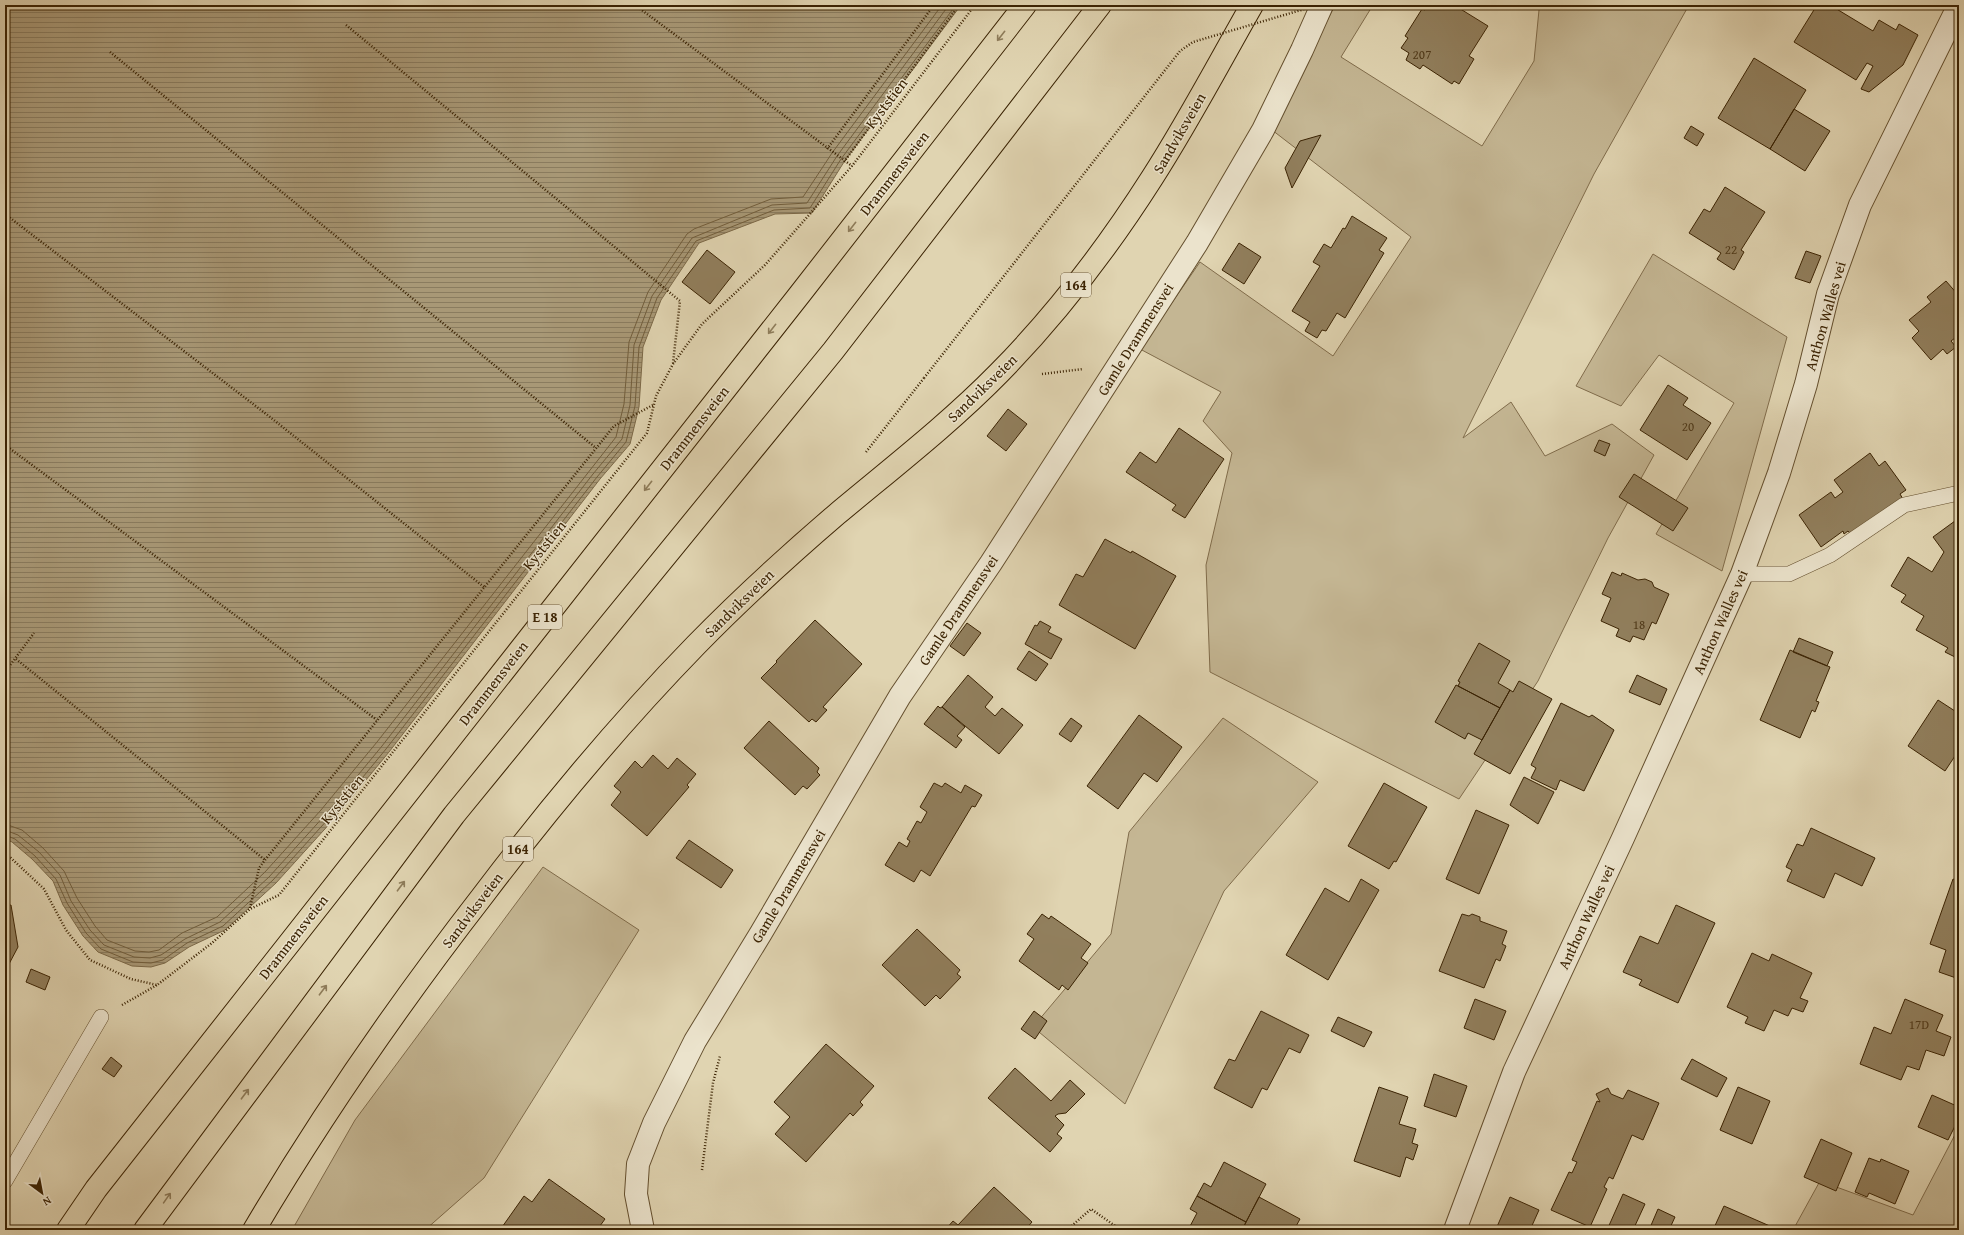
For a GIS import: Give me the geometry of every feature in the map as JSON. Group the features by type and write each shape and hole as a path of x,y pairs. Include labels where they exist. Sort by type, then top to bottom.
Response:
{"main road":[{"name":"Drammensveien","path":"68,1230 101,1183 800,294 1025,5"},
{"path":"145,1230 454,815 833,351 1100,5"},
{"name":"Sandviksveien","path":"254,1230 392,1016 530,834 620,727 694,646 762,579 960,411 1003,369 1063,301 1120,226 1153,178 1252,5"}],"street":[{"name":"Gamle Drammensvei","path":"643,1230 636,1194 638,1164 654,1123 695,1041 761,933 900,696 991,563 1197,243 1263,130 1322,5"},
{"name":"Anthon Walles vei","path":"1455,1230 1514,1072 1623,838 1742,574 1780,473 1806,384 1828,294 1860,205 1959,5"}],"lane":[{"path":"1742,574 1789,574 1830,555 1904,505 1959,493"},
{"path":"5,1181 101,1017"}],"path":[{"path":"636,5 827,149 852,166"},
{"path":"927,5 931,8"},
{"path":"827,149 934,5"},
{"path":"844,162 959,5"},
{"name":"Kyststien","path":"672,364 702,324 765,265 852,166 975,5"},
{"path":"924,378 1180,52 1193,42 1318,5"},
{"path":"250,909 259,868 377,720 614,426 654,404 656,396 672,364 680,301 346,26"},
{"path":"110,52 596,448"},
{"path":"5,214 270,417 484,587"},
{"name":"Kyststien","path":"101,1017 157,985 212,942 250,909 279,895 647,433 654,404"},
{"path":"5,446 377,720"},
{"path":"5,672 34,633"},
{"path":"16,659 265,860"},
{"path":"5,855 11,858 44,890 66,930 90,960 131,979 157,985"},
{"path":"702,1170 713,1083 721,1053"},
{"path":"1067,1230 1091,1209 1121,1230"}],"shaded area":[{"path":"1335,5 1373,5 1341,57 1482,146 1534,61 1539,10 1534,5 1689,5 1594,174 1463,438 1511,402 1545,456 1612,424 1654,455 1608,538 1538,681 1459,799 1210,672 1206,565 1232,453 1203,421 1221,392 1140,349 1200,262 1333,356 1411,237 1272,130"},
{"path":"1653,254 1787,337 1722,571 1656,534 1734,403 1659,355 1621,406 1576,386"},
{"path":"1223,718 1318,782 1224,891 1125,1104 1033,1027 1111,934 1129,832"},
{"path":"543,867 639,930 484,1178 425,1230 292,1230 355,1120"},
{"path":"1959,1127 1959,1230 1793,1230 1820,1181 1913,1215"}],"water":[{"path":"5,5 961,5 844,162 812,213 775,214 699,243 661,300 643,347 639,407 630,444 600,479 389,752 333,820 276,883 225,930 189,947 165,963 151,967 132,966 98,952 83,936 63,905 53,881 32,859 12,842 5,839"}],"building":[{"path":"1428,5 1454,5 1488,26 1469,56 1474,59 1459,84 1454,81 1452,84 1423,65 1420,69 1406,60 1409,53 1401,48 1408,38 1405,36 1422,9 1425,10"},
{"path":"1817,5 1830,5 1873,31 1879,20 1896,30 1899,24 1918,35 1903,65 1869,92 1861,89 1873,66 1867,63 1856,80 1794,42"},
{"path":"1754,58 1806,90 1770,149 1718,118"},
{"path":"1794,109 1830,131 1805,171 1770,149"},
{"path":"1691,126 1704,134 1697,146 1684,138"},
{"path":"1321,135 1292,188 1285,168 1300,141"},
{"path":"1725,187 1765,212 1741,250 1744,252 1734,270 1717,259 1721,253 1689,233 1704,209 1710,212"},
{"path":"1352,216 1387,238 1379,250 1384,253 1345,318 1337,313 1326,331 1322,330 1317,338 1305,331 1310,322 1292,311 1320,266 1313,262 1324,244 1331,248 1343,228 1345,229"},
{"path":"1239,243 1261,257 1244,284 1222,270"},
{"path":"707,250 735,272 710,304 682,282"},
{"path":"1806,251 1821,256 1810,283 1795,278"},
{"path":"1946,281 1959,296 1959,335 1951,341 1956,347 1947,354 1943,349 1931,360 1912,338 1919,331 1909,320 1931,302 1927,297"},
{"path":"1668,385 1688,398 1683,405 1711,423 1687,460 1640,430"},
{"path":"1008,409 1027,424 1006,451 987,436"},
{"path":"1179,428 1224,459 1185,518 1172,510 1176,505 1126,472 1140,452 1156,463"},
{"path":"1599,440 1610,444 1605,456 1594,451"},
{"path":"1870,453 1879,466 1885,461 1906,490 1900,494 1903,499 1852,536 1848,531 1844,534 1843,531 1821,547 1799,515 1831,492 1835,498 1843,492 1834,480"},
{"path":"1634,474 1688,508 1673,531 1619,497"},
{"path":"1959,518 1959,655 1957,654 1955,657 1945,652 1948,648 1916,630 1924,616 1901,602 1906,595 1891,586 1908,557 1932,572 1944,552 1933,537"},
{"path":"1105,539 1131,553 1132,551 1176,576 1135,649 1059,605 1076,574 1083,577"},
{"path":"1612,572 1621,576 1622,573 1638,580 1645,579 1652,582 1654,587 1669,594 1656,624 1652,622 1644,640 1633,636 1630,642 1616,636 1619,629 1601,621 1611,598 1602,594"},
{"path":"815,620 862,664 823,707 827,710 816,722 812,719 809,722 761,678"},
{"path":"1040,621 1051,627 1048,632 1062,639 1051,659 1025,644 1035,625 1037,626"},
{"path":"967,623 981,633 964,656 950,646"},
{"path":"1799,638 1833,652 1827,666 1793,652"},
{"path":"1479,643 1510,661 1498,683 1510,690 1500,708 1458,686 1460,682 1458,681"},
{"path":"1790,650 1830,667 1816,701 1819,702 1815,712 1812,710 1800,738 1760,720"},
{"path":"1029,651 1048,664 1036,681 1017,669"},
{"path":"968,675 993,697 985,707 995,716 1002,708 1023,725 999,754 942,707"},
{"path":"1637,675 1667,689 1660,705 1629,692"},
{"path":"1519,681 1552,699 1510,774 1474,754 1510,690 1513,692"},
{"path":"1456,685 1500,708 1482,740 1468,733 1465,739 1435,722"},
{"path":"1938,700 1958,713 1959,711 1959,754 1957,753 1945,771 1908,746"},
{"path":"1561,703 1589,717 1592,715 1614,730 1584,791 1560,780 1556,790 1531,778 1536,768 1531,765"},
{"path":"938,706 940,708 942,707 965,727 957,736 962,740 956,748 924,724"},
{"path":"1139,715 1182,747 1157,782 1144,773 1118,809 1087,786"},
{"path":"1071,718 1082,726 1071,742 1059,734"},
{"path":"769,721 819,768 817,772 820,775 807,789 803,786 795,795 744,748"},
{"path":"653,755 668,769 677,758 696,774 687,785 689,787 647,836 611,805 621,792 614,786 635,761 642,768"},
{"path":"1524,777 1554,792 1538,824 1510,805"},
{"path":"934,783 942,787 945,783 961,793 965,785 982,795 975,807 972,806 930,876 921,870 914,882 885,865 899,842 907,847 910,841 907,839 917,821 921,823 927,812 920,807"},
{"path":"1384,783 1427,807 1396,862 1394,861 1389,869 1348,846"},
{"path":"1476,810 1509,825 1479,894 1446,879"},
{"path":"1811,828 1875,858 1862,886 1835,873 1824,898 1787,881 1792,870 1786,867 1797,844 1803,846"},
{"path":"689,840 733,870 721,888 676,858"},
{"path":"1361,879 1379,890 1328,980 1286,955 1325,888 1349,902"},
{"path":"1953,879 1959,881 1959,979 1939,972 1946,950 1930,944"},
{"path":"11,905 18,947 9,964 5,962 5,906"},
{"path":"1676,905 1715,923 1678,1003 1639,985 1642,980 1623,972 1640,936 1658,944"},
{"path":"1042,914 1049,919 1051,916 1091,944 1081,958 1088,963 1068,990 1062,985 1059,990 1019,961 1034,939 1027,934"},
{"path":"1462,914 1469,916 1472,914 1480,917 1480,921 1507,931 1502,944 1506,946 1500,961 1496,959 1484,988 1439,971"},
{"path":"917,929 960,970 957,974 961,977 940,999 936,995 925,1006 882,965"},
{"path":"1752,953 1769,961 1772,954 1812,973 1800,998 1808,1001 1803,1012 1792,1008 1788,1016 1774,1010 1764,1031 1745,1023 1748,1017 1727,1007"},
{"path":"31,969 50,977 45,990 26,982"},
{"path":"1475,999 1506,1011 1494,1040 1464,1028"},
{"path":"1905,999 1943,1015 1936,1031 1951,1037 1944,1056 1926,1050 1919,1070 1907,1066 1901,1080 1860,1064 1874,1027 1891,1034"},
{"path":"1034,1011 1047,1021 1035,1039 1021,1029"},
{"path":"1261,1011 1309,1035 1300,1053 1289,1048 1267,1090 1262,1088 1252,1108 1214,1088 1229,1059 1235,1061"},
{"path":"1338,1017 1372,1032 1364,1047 1331,1031"},
{"path":"826,1044 874,1086 860,1102 863,1105 853,1116 850,1113 806,1162 775,1134 790,1117 774,1102"},
{"path":"111,1057 122,1066 114,1077 102,1069"},
{"path":"1692,1059 1727,1078 1717,1097 1681,1079"},
{"path":"1015,1068 1051,1101 1070,1080 1085,1094 1066,1113 1055,1116 1064,1125 1057,1134 1062,1138 1050,1152 988,1098"},
{"path":"1434,1074 1467,1086 1456,1117 1424,1106"},
{"path":"1379,1087 1408,1097 1399,1124 1416,1129 1412,1143 1418,1145 1413,1160 1406,1157 1400,1177 1354,1161"},
{"path":"1738,1087 1770,1101 1752,1144 1720,1130"},
{"path":"1608,1088 1611,1094 1623,1099 1628,1090 1659,1103 1643,1140 1632,1135 1613,1179 1609,1177 1604,1187 1607,1189 1590,1227 1551,1210 1569,1172 1572,1173 1577,1162 1572,1160 1597,1101 1600,1102 1596,1094"},
{"path":"1932,1095 1959,1107 1959,1118 1948,1140 1918,1127"},
{"path":"1821,1139 1852,1153 1836,1191 1804,1177"},
{"path":"1869,1158 1880,1162 1881,1159 1909,1171 1895,1204 1869,1193 1867,1197 1855,1192"},
{"path":"1224,1162 1266,1184 1246,1222 1197,1196 1204,1183 1211,1187"},
{"path":"549,1179 605,1219 597,1230 500,1230 524,1196 532,1202"},
{"path":"994,1187 1032,1222 1025,1230 945,1230 953,1221 958,1225"},
{"path":"1623,1194 1645,1204 1633,1230 1607,1230"},
{"path":"1197,1196 1246,1222 1242,1230 1188,1230 1197,1213 1190,1209"},
{"path":"1259,1197 1300,1219 1294,1230 1242,1230"},
{"path":"1510,1197 1539,1210 1530,1230 1496,1229"},
{"path":"1724,1206 1779,1230 1713,1230"},
{"path":"1658,1209 1675,1217 1669,1230 1649,1230"}]}
